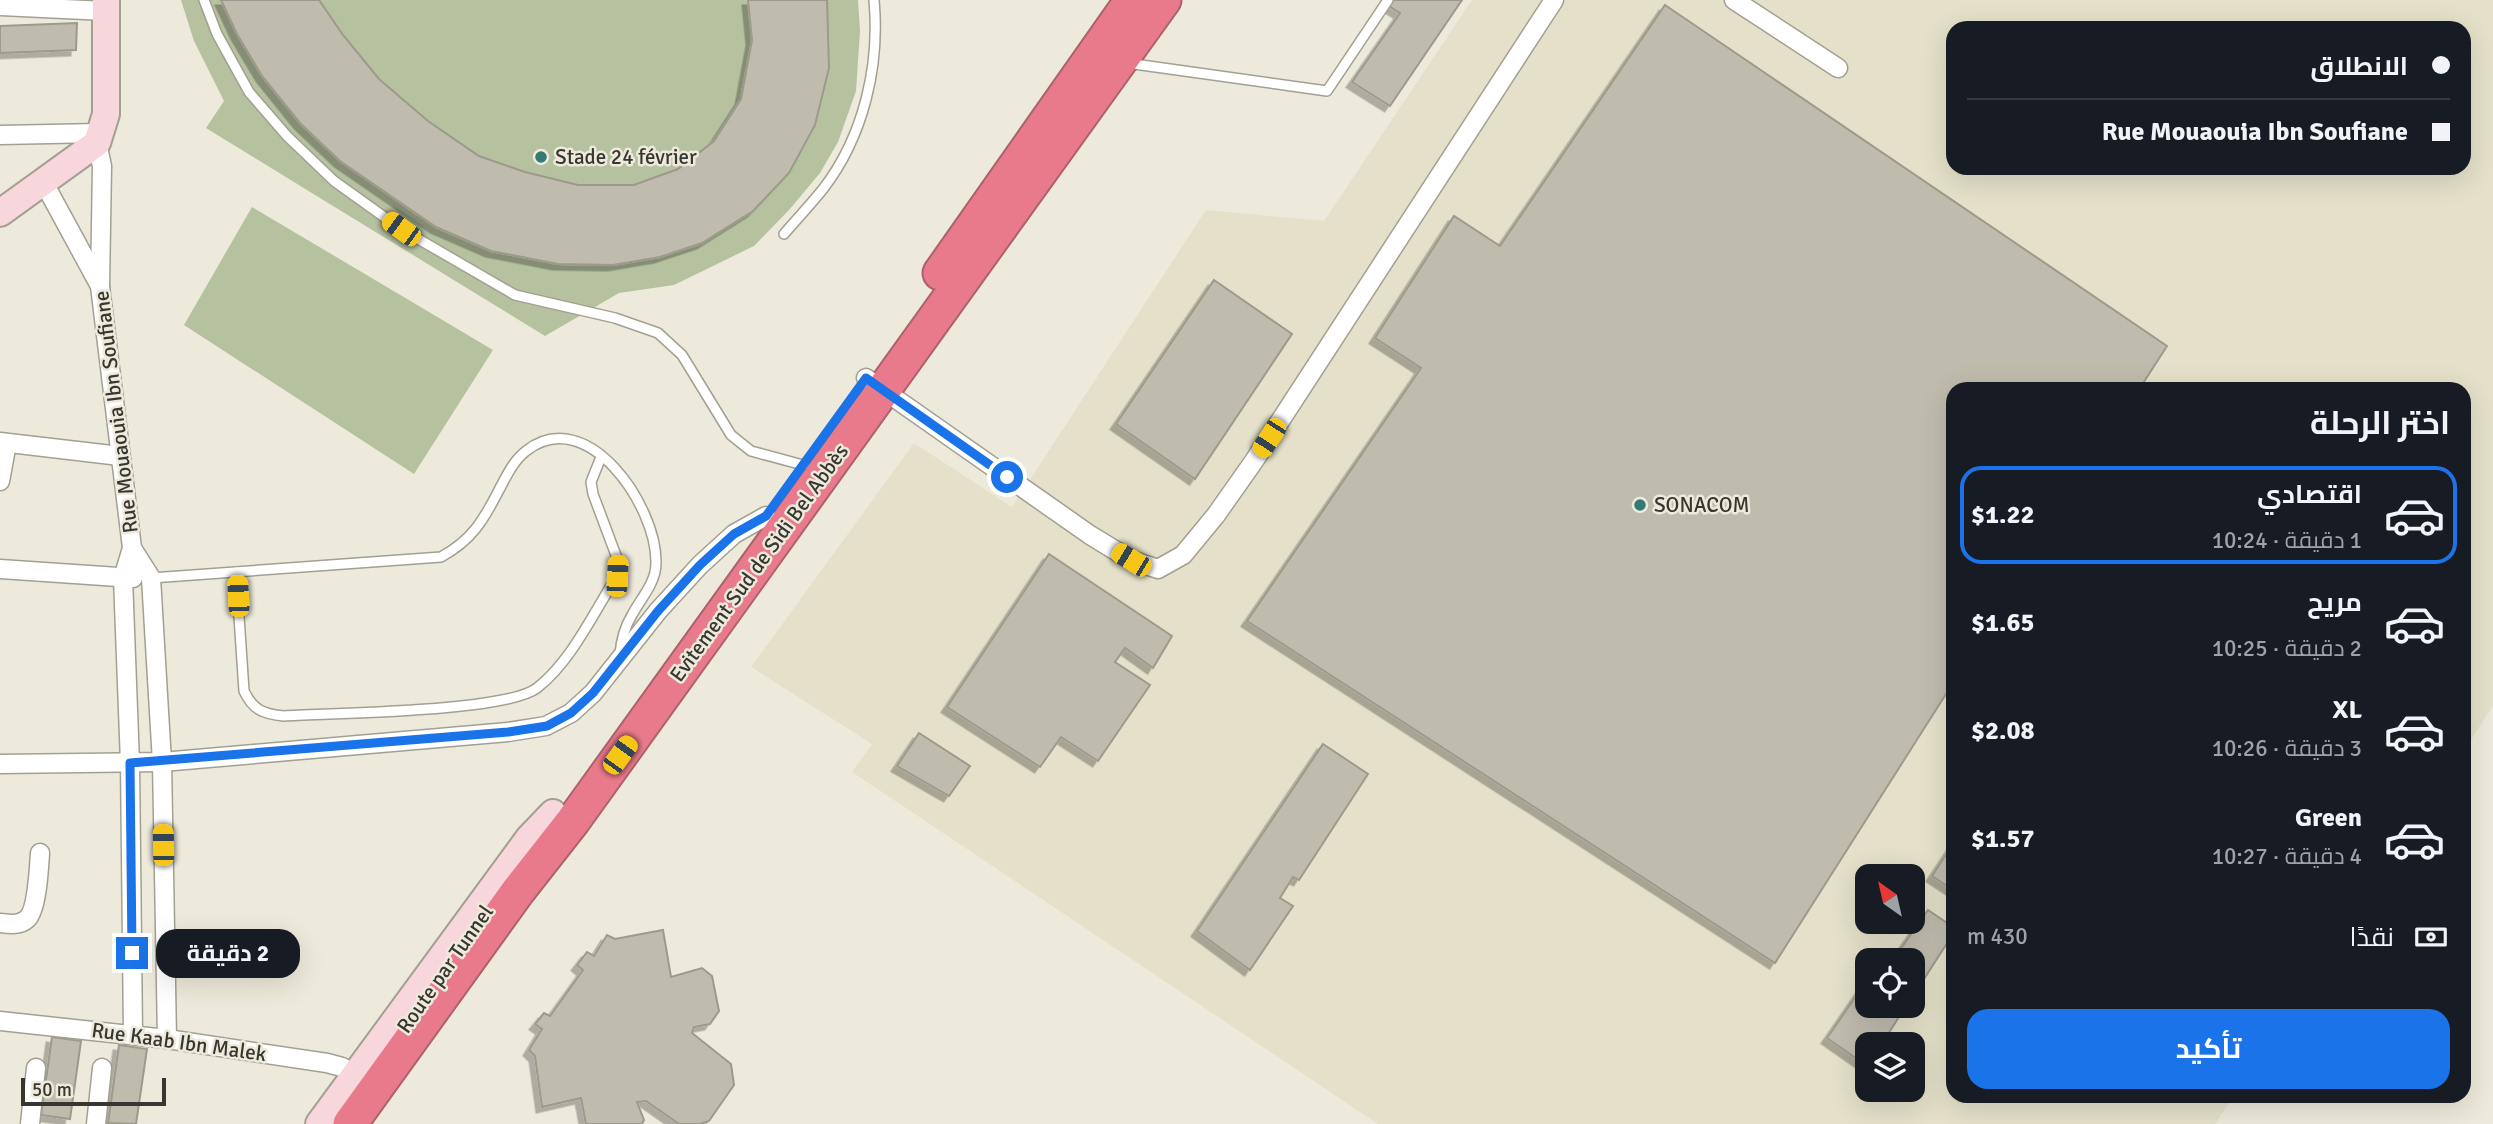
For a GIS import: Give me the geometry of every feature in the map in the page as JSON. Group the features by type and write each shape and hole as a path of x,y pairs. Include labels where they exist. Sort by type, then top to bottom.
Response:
{"highway":[{"name":"Evitement Sud de Sidi Bel Abbès","path":"1105,60 1132,0"},
{"name":"Evitement Sud de Sidi Bel Abbès","path":"350,1124 518,891 563,817 790,495 874,384 1105,60 1164,0"},
{"name":"Route par Tunnel","path":"337,1124 563,817"}],"main road":[{"name":"Rue Mouaouia Ibn Soufiane","path":"99,138 106,114 106,5"},
{"path":"0,213 44,183 99,138"},
{"path":"319,1124 528,838 563,817"},
{"path":"365,1124 551,863 563,817"}],"street":[{"path":"874,384 1090,535 1131,560 1158,569 1183,555 1216,515 1254,461 1554,0"},
{"path":"1734,0 1838,68"},
{"path":"0,6 106,5"},
{"path":"0,135 99,138"},
{"name":"Rue Mouaouia Ibn Soufiane","path":"99,138 102,166 100,286 132,548 123,578 130,763 133,1034"},
{"path":"44,183 100,286"},
{"path":"0,481 4,443 120,457"},
{"path":"0,764 162,762 508,732 547,726 571,713 593,693 658,611 700,565 734,534 790,495"},
{"path":"132,548 151,578 162,762 167,1039"},
{"path":"0,569 151,578"},
{"path":"0,923 16,925 28,919 33,907 40,853"},
{"name":"Rue Kaab Ibn Malek","path":"0,1021 167,1039 327,1063 355,1074"},
{"path":"30,1124 36,1068"},
{"path":"96,1124 102,1068"}],"lane":[{"path":"204,0 217,34 249,92 287,136 334,181 401,229 515,295 615,318 658,333 682,355 731,435 751,451 790,495"},
{"path":"784,234 825,187 852,140 873,75 877,27 874,0"},
{"path":"1105,60 1327,91 1388,0"},
{"path":"151,578 441,557 470,538 508,473 523,453 541,440 553,437 584,446 615,466 637,497 649,523 656,549 657,566 650,586 621,638 619,660"},
{"path":"236,572 244,691 250,705 265,714 284,716 457,706 507,700 534,691 558,668 617,576 617,558 591,482 601,457"}],"shaded area":[{"path":"1472,0 2493,0 2493,706 2471,739 2471,382 1946,382 1946,1103 2229,1103 2215,1124 1378,1124 852,772 872,744 751,667 914,443 1012,507 1206,210 1324,221"}],"green space":[{"name":"Stade 24 février","path":"181,0 858,0 860,31 856,91 838,142 820,173 754,246 674,285 619,293 545,336 206,128 224,101 194,41"},
{"path":"252,207 493,350 414,474 184,325"}],"building":[{"path":"221,0 319,0 379,79 428,121 479,156 525,172 578,185 634,185 678,169 714,141 741,99 752,40 748,0 827,0 829,68 815,125 789,173 753,211 702,243 660,257 613,265 558,264 491,251 436,227 340,161 300,123 262,76"},
{"path":"1390,0 1462,0 1390,106 1352,82 1400,13 1387,5"},
{"name":"SONACOM","path":"1665,5 2167,346 2144,382 1946,382 1946,694 1775,963 1247,621 1421,368 1375,338 1454,216 1500,246"},
{"path":"77,23 76,50 0,53 0,26"},
{"path":"1214,280 1292,334 1195,479 1116,424"},
{"path":"1049,554 1172,636 1153,668 1125,648 1115,662 1150,685 1098,761 1061,737 1040,767 947,707"},
{"path":"919,733 970,766 949,796 897,766"},
{"path":"1323,744 1368,774 1299,880 1293,877 1280,898 1293,906 1250,970 1197,931"},
{"path":"1946,855 1946,885 1932,876"},
{"path":"1928,910 1946,922 1946,945 1925,977 1925,948 1901,948 1911,934 1925,934 1925,914"},
{"path":"663,930 671,977 702,968 712,976 719,1011 710,1024 694,1027 692,1033 731,1064 734,1085 709,1121 700,1124 679,1124 646,1101 637,1102 644,1120 642,1124 586,1124 581,1098 542,1107 535,1056 529,1050 542,1029 535,1024 544,1013 550,1016 583,970 577,965 587,952 594,956 607,935 615,939"},
{"path":"1855,997 1855,1018 1898,1018 1889,1032 1855,1032 1855,1058 1827,1038"},
{"path":"52,1037 81,1041 70,1119 41,1115"},
{"path":"119,1045 147,1049 136,1124 108,1123"}],"place":[{"name":"Stade 24 février","path":"541,157"},
{"name":"SONACOM","path":"1640,505"}],"route":[{"path":"132,953 130,763 508,732 547,726 571,713 593,693 658,611 700,565 734,534 766,516 866,378 1007,477"}]}
